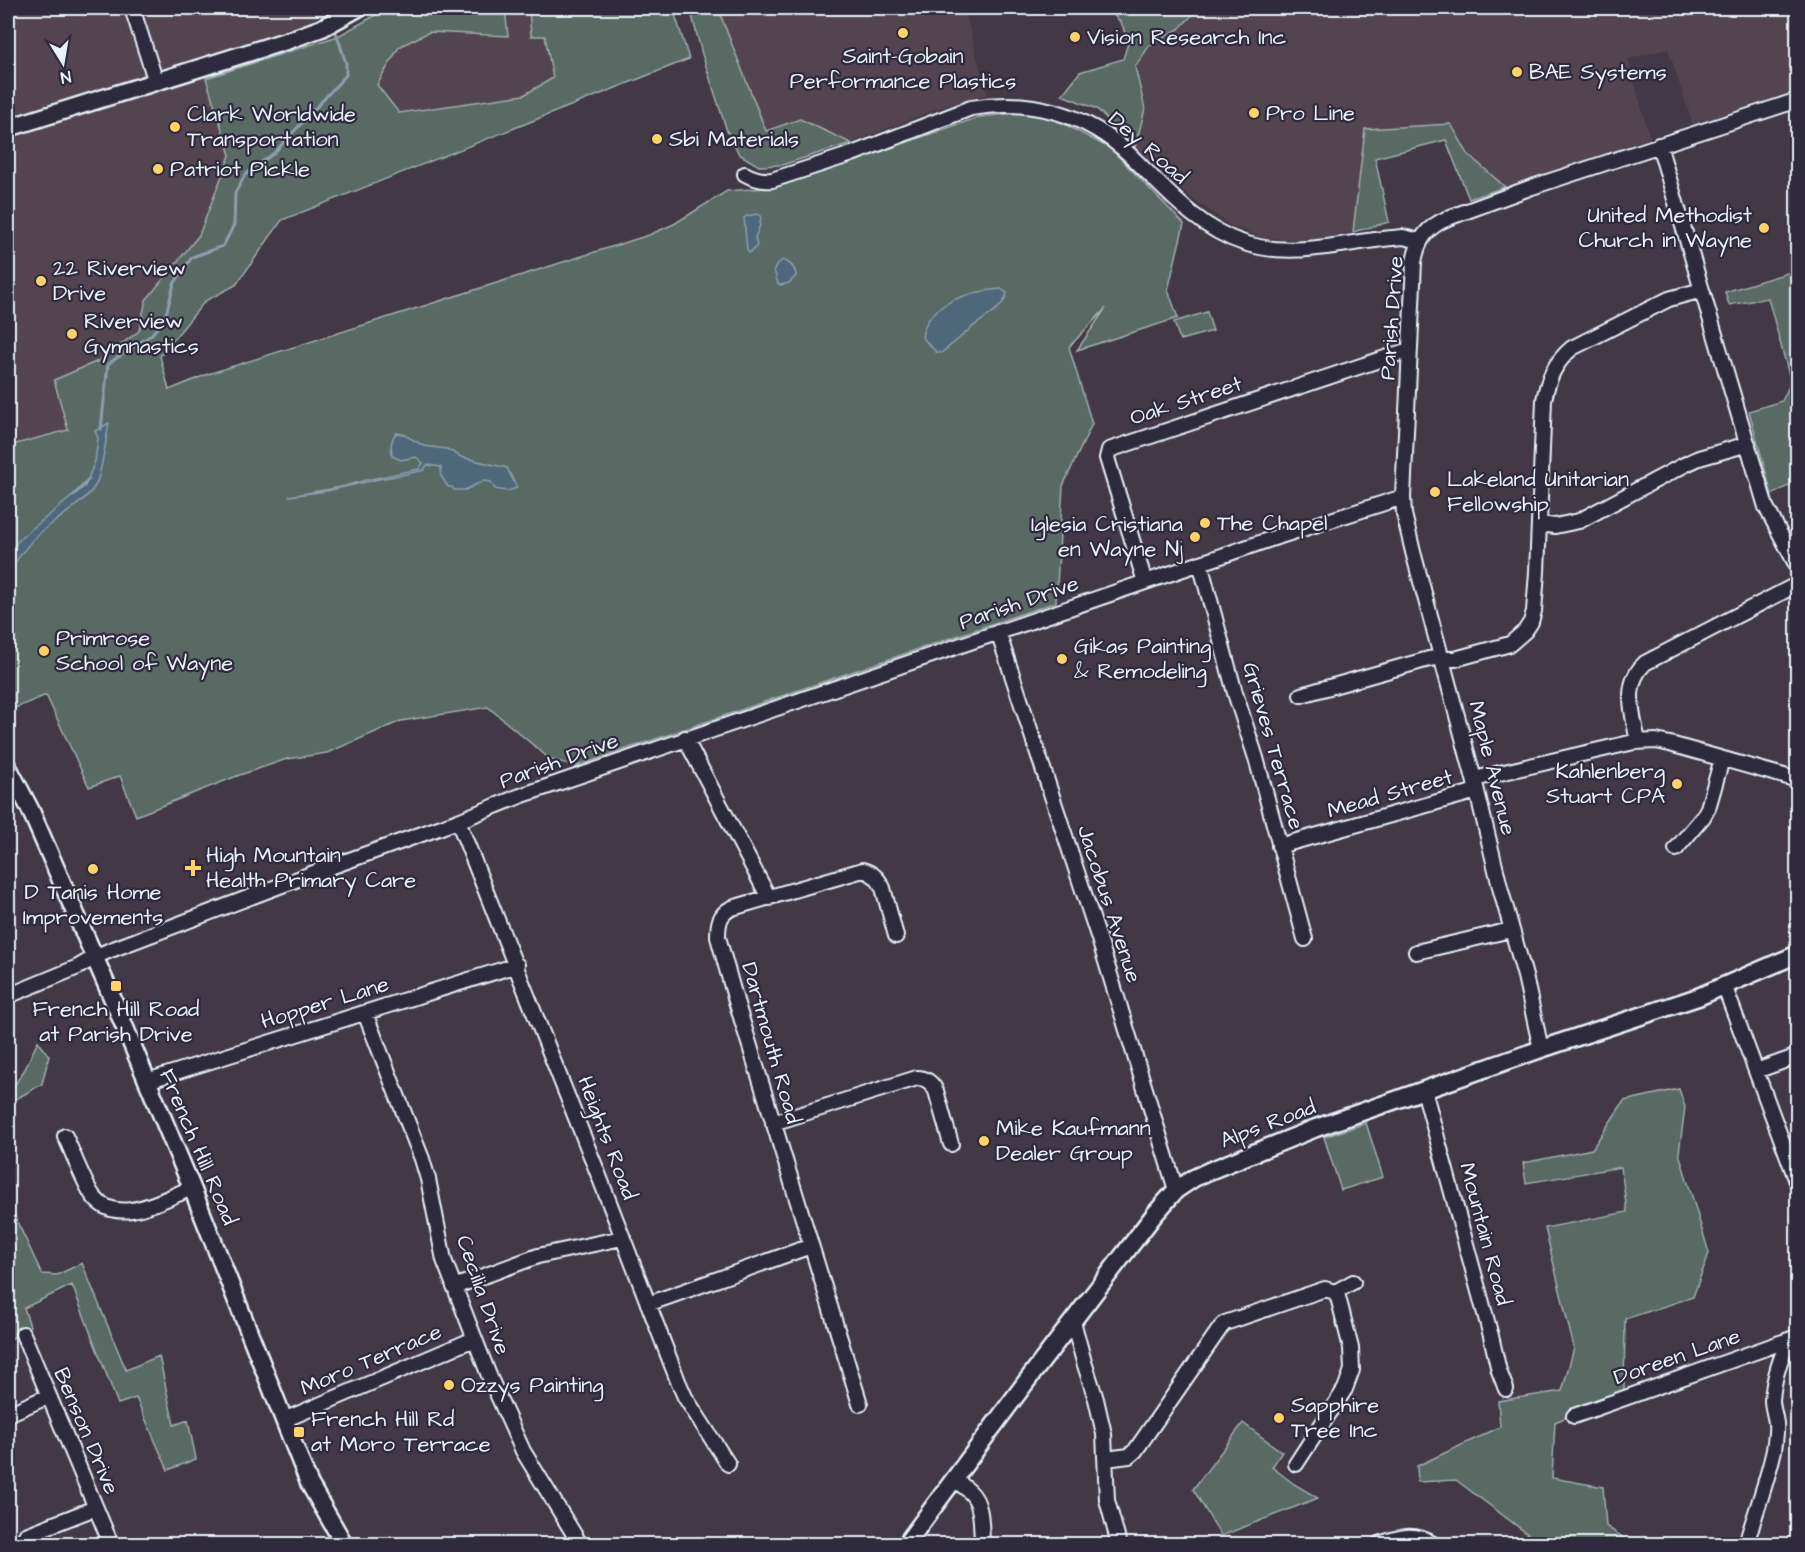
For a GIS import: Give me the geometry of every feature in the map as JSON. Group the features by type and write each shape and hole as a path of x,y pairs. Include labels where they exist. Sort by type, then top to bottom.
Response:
{"main road":[{"path":"8,128 289,40 322,28 358,8"},
{"name":"French Hill Road","path":"8,767 30,809 95,957 192,1188 309,1483 344,1545"},
{"name":"Alps Road","path":"906,1545 1154,1215 1176,1190 1194,1178 1316,1128 1698,997 1797,954"}],"street":[{"path":"132,8 156,82"},
{"name":"Parish Drive","path":"8,996 78,967 95,957 520,796 1200,563 1403,497 1414,262 1420,241 1431,227 1448,218 1532,187 1797,100"},
{"name":"Dey Road","path":"745,174 763,181 772,180 852,154 971,108 997,104 1023,105 1056,111 1095,128 1113,140 1190,213 1206,225 1242,242 1269,249 1297,250 1402,237 1420,241"},
{"path":"1659,145 1766,507 1797,568"},
{"path":"1301,695 1429,659 1455,659 1504,646 1518,639 1525,631 1534,611 1544,400 1546,387 1556,364 1572,348 1669,299 1702,290"},
{"name":"Oak Street","path":"1145,582 1107,458 1109,450 1409,350"},
{"path":"1539,524 1555,526 1579,521 1684,465 1748,444"},
{"name":"Maple Avenue","path":"1403,497 1404,514 1413,552 1525,976 1541,1049"},
{"name":"Grieves Terrace","path":"1200,563 1305,939"},
{"path":"1638,741 1630,696 1634,677 1645,663 1797,584"},
{"name":"Jacobus Avenue","path":"998,632 1099,939 1176,1190"},
{"path":"685,738 769,898 859,870 869,871 883,888 896,936"},
{"name":"Mead Street","path":"1279,846 1475,785 1638,741 1656,741 1797,780"},
{"path":"1676,849 1708,808 1722,759"},
{"name":"Heights Road","path":"458,821 517,965 685,1397 728,1464"},
{"name":"Dartmouth Road","path":"769,898 727,910 720,919 718,937 860,1404"},
{"path":"1416,952 1511,930"},
{"name":"Hopper Lane","path":"147,1081 517,965"},
{"path":"1724,985 1797,1184"},
{"name":"Cecilia Drive","path":"365,1013 428,1179 444,1260 474,1339 523,1451 580,1545"},
{"path":"1756,1071 1797,1056"},
{"path":"773,1123 923,1078 933,1085 936,1091 951,1144"},
{"name":"Mountain Road","path":"1425,1090 1499,1371 1506,1389"},
{"path":"65,1136 93,1195 101,1204 114,1211 127,1212 192,1188"},
{"path":"454,1287 538,1256 622,1238"},
{"path":"648,1304 811,1246"},
{"path":"1335,1292 1353,1282"},
{"path":"1106,1459 1129,1456 1136,1451 1225,1323 1326,1289 1335,1292 1338,1297 1351,1348 1352,1370 1344,1389 1296,1464"},
{"path":"1073,1321 1104,1434 1107,1500 1119,1545"},
{"name":"Benson Drive","path":"23,1334 111,1545"},
{"path":"1746,1545 1773,1454 1776,1437 1772,1401 1775,1384 1784,1349 1796,1337"},
{"name":"Doreen Lane","path":"1574,1416 1796,1337"},
{"name":"Moro Terrace","path":"284,1420 474,1339"},
{"path":"8,1414 49,1396"},
{"path":"954,1479 975,1498 980,1514 982,1545"},
{"path":"26,1535 95,1508"},
{"path":"1379,1545 1409,1536 1418,1537 1433,1545"}],"shaded area":[{"path":"8,8 336,8 308,22 199,58 230,155 199,235 146,300 140,331 98,361 54,380 68,430 8,446"},
{"path":"497,8 529,8 531,35 545,35 553,78 524,95 399,113 377,85 399,47 429,32 507,36 505,9"},
{"path":"720,8 964,8 987,94 936,109 851,143 800,120 766,131 722,19"},
{"path":"1199,8 1797,8 1797,90 1693,125 1668,49 1628,59 1650,138 1505,187 1468,154 1451,124 1365,129 1353,232 1312,240 1264,238 1232,226 1194,200 1135,147 1145,108 1135,67 1149,46 1179,29"}],"green space":[{"path":"386,8 505,9 508,36 429,32 399,47 377,85 399,113 524,95 553,78 545,36 531,36 529,8 673,8 689,59 282,220 236,285 205,301 160,356 169,390 208,374 649,235 674,224 727,191 765,188 825,171 979,117 1016,113 1055,119 1111,149 1184,224 1168,290 1178,318 1077,350 1106,308 1069,347 1092,424 1063,486 1056,602 577,766 551,760 488,707 401,721 327,753 287,759 136,816 120,776 89,787 46,695 8,711 8,446 68,430 54,380 98,361 139,331 146,300 199,235 230,155 206,78 338,36"},
{"path":"690,8 720,8 722,19 766,131 800,119 851,143 782,165 759,166 739,154 727,131"},
{"path":"1107,8 1199,8 1179,29 1149,46 1135,67 1145,109 1135,147 1097,109 1062,95 1080,72 1123,59 1128,43 1122,24"},
{"path":"1451,124 1468,154 1505,187 1469,199 1446,140 1375,158 1389,222 1353,232 1365,129"},
{"path":"1797,270 1797,481 1772,495 1749,411 1782,401 1791,382 1768,298 1729,305 1725,292"},
{"path":"1207,312 1213,331 1180,340 1174,322"},
{"path":"38,1041 49,1056 42,1084 16,1099 8,1110 8,1095 25,1069"},
{"path":"1679,1089 1685,1107 1679,1153 1709,1253 1693,1297 1625,1319 1624,1393 1555,1422 1552,1478 1603,1487 1606,1526 1633,1544 1541,1544 1456,1480 1418,1482 1417,1466 1500,1427 1498,1401 1562,1391 1574,1348 1545,1228 1627,1212 1621,1167 1526,1183 1523,1163 1592,1149 1624,1101"},
{"path":"1366,1123 1383,1177 1341,1190 1324,1137"},
{"path":"8,1202 42,1274 57,1275 82,1263 126,1370 159,1356 174,1425 188,1420 196,1459 168,1470 136,1398 118,1404 72,1285 24,1308 30,1326 8,1341"},
{"path":"1243,1423 1282,1452 1272,1467 1294,1484 1318,1498 1221,1536 1193,1489"}],"water":[{"path":"757,214 761,216 755,238 757,245 749,253 744,218"},
{"path":"783,260 792,266 796,276 789,283 781,285 778,284 774,270"},
{"path":"1001,289 1007,293 1002,304 941,353 936,352 922,337 932,315 941,307 977,292"},
{"path":"109,423 102,465 91,492 42,531 23,551 8,574 8,552 23,536 85,486 95,461 98,438 95,431"},
{"path":"396,433 403,434 424,446 447,449 461,457 507,468 517,488 507,491 495,489 491,482 483,481 465,490 454,490 448,487 441,476 441,467 427,465 424,470 407,474 327,491 289,496 419,469 423,463 416,457 401,460 392,456 391,444"}],"waterway":[{"path":"329,8 332,17"},
{"path":"101,429 108,364 151,335 165,318 174,284 192,257 223,246 234,225 235,193 245,175 274,153 346,75 346,63 334,26"},
{"path":"73,496 89,479"}],"place":[{"name":"Saint-Gobain Performance Plastics","path":"903,33"},
{"name":"Vision Research Inc","path":"1075,37"},
{"name":"BAE Systems","path":"1517,72"},
{"name":"Pro Line","path":"1254,113"},
{"name":"Clark Worldwide Transportation","path":"175,127"},
{"name":"Sbi Materials","path":"657,139"},
{"name":"Patriot Pickle","path":"158,169"},
{"name":"United Methodist Church in Wayne","path":"1764,228"},
{"name":"22 Riverview Drive","path":"41,281"},
{"name":"Riverview Gymnastics","path":"72,334"},
{"name":"Lakeland Unitarian Fellowship","path":"1435,492"},
{"name":"The Chapel","path":"1205,523"},
{"name":"Iglesia Cristiana en Wayne Nj","path":"1195,537"},
{"name":"Primrose School of Wayne","path":"44,651"},
{"name":"Gikas Painting & Remodeling","path":"1062,659"},
{"name":"Kahlenberg Stuart CPA","path":"1677,784"},
{"name":"High Mountain Health Primary Care","path":"193,868"},
{"name":"D Tanis Home Improvements","path":"93,869"},
{"name":"French Hill Road at Parish Drive","path":"116,986"},
{"name":"Mike Kaufmann Dealer Group","path":"984,1141"},
{"name":"Ozzys Painting","path":"449,1385"},
{"name":"Sapphire Tree Inc","path":"1279,1418"},
{"name":"French Hill Rd at Moro Terrace","path":"299,1432"}]}
